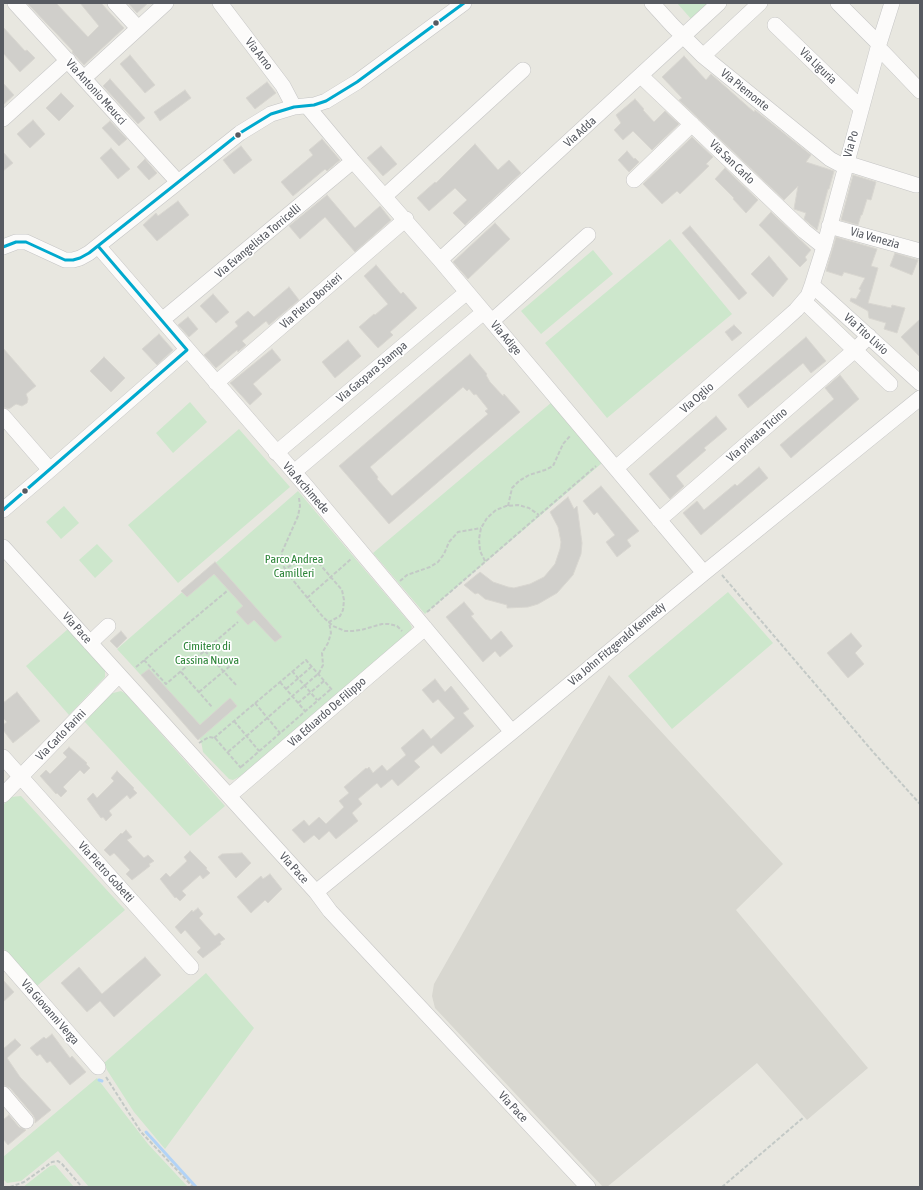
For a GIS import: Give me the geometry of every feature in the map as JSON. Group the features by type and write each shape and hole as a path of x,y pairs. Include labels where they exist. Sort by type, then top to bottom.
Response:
{"street":[{"path":"115,3 138,28"},
{"path":"84,78 166,3"},
{"name":"Via Arno","path":"220,3 300,107"},
{"path":"3,247 16,242 26,242 59,258 73,260 89,253 240,133 269,116 300,107 320,104 326,101 357,82 464,3"},
{"name":"Via Piemonte","path":"652,3 682,36 703,56 830,159 845,165 916,185"},
{"name":"Via Adda","path":"440,260 641,76 682,36 720,3"},
{"path":"703,56 760,3"},
{"path":"838,3 920,91"},
{"name":"Via Po","path":"812,285 878,46 892,3"},
{"name":"Via Antonio Meucci","path":"18,4 178,182"},
{"name":"Via Liguria","path":"775,25 861,108"},
{"path":"3,119 68,60"},
{"path":"387,195 523,70"},
{"name":"Via San Carlo","path":"641,76 804,231 824,246"},
{"name":"Via Adige","path":"300,107 387,195 467,292 486,318 611,462 659,520 709,569"},
{"path":"634,180 692,124"},
{"name":"Via Evangelista Torricelli","path":"162,320 353,161"},
{"name":"Via Pietro Borsieri","path":"216,383 406,219"},
{"name":"Via Venezia","path":"829,226 920,251"},
{"path":"300,467 387,392 486,318 588,234"},
{"name":"Via Archimede","path":"98,246 276,453 512,732"},
{"name":"Via Oglio","path":"611,462 777,327 796,310 808,296 812,285"},
{"name":"Via Tito Livio","path":"812,285 920,383"},
{"name":"Via Gaspara Stampa","path":"276,453 467,292"},
{"path":"810,307 890,384"},
{"name":"Via privata Ticino","path":"659,520 855,350 869,336"},
{"path":"3,510 187,350"},
{"path":"372,372 387,392"},
{"name":"Via John Fitzgerald Kennedy","path":"316,892 709,569 920,398"},
{"path":"3,416 50,470"},
{"name":"Via Pace","path":"3,547 316,892 330,911 588,1187"},
{"name":"Via Eduardo De Filippo","path":"229,796 421,624"},
{"path":"90,643 108,626"},
{"name":"Via Carlo Farini","path":"3,795 119,675"},
{"name":"Via Pietro Gobetti","path":"3,757 191,967"},
{"name":"Via Giovanni Verga","path":"3,958 98,1067"},
{"path":"3,1094 26,1121"}],"path":[{"path":"508,506 512,488 519,481 529,475 553,466 563,444 570,435 581,427"},
{"path":"421,624 485,562 539,515 611,462"},
{"path":"298,495 300,506 282,552 282,559 285,569 307,598 323,617 333,626 345,631 361,630 382,624 389,624 397,626 404,633"},
{"path":"485,562 480,551 478,540 481,528 487,518 496,510 508,506 518,505 529,508 539,515"},
{"path":"391,588 407,574 430,567 438,562 444,554 449,542 458,532 481,528"},
{"path":"307,598 355,556"},
{"path":"285,569 305,557 311,557 317,561 342,590 344,594 343,610 340,616 329,622"},
{"path":"709,569 920,804"},
{"path":"136,667 227,591"},
{"path":"144,660 166,684 238,622"},
{"path":"228,752 318,674 323,665 322,654 331,633 329,622"},
{"path":"205,651 237,686"},
{"path":"214,738 306,660 334,692"},
{"path":"199,692 230,666"},
{"path":"286,689 312,667"},
{"path":"292,671 317,700"},
{"path":"181,672 212,707"},
{"path":"298,703 324,681"},
{"path":"280,682 305,711"},
{"path":"241,767 331,689"},
{"path":"255,703 280,733"},
{"path":"234,721 259,751"},
{"path":"196,743 200,743 209,737 214,738 241,767 242,771"},
{"path":"98,1067 141,1132 193,1187"},
{"path":"722,1187 804,1117"},
{"path":"10,1187 24,1182 52,1162 58,1161 82,1187"}],"shaded area":[{"path":"609,675 783,864 736,910 868,1068 807,1120 757,1063 607,1187 603,1187 435,1008 432,996 434,984"}],"green space":[{"path":"677,3 711,3 692,20"},
{"path":"670,239 732,314 607,418 545,343"},
{"path":"593,250 613,274 541,334 521,311"},
{"path":"190,402 207,422 173,453 156,433"},
{"path":"552,402 602,463 425,614 373,553"},
{"path":"239,429 290,487 178,583 128,525"},
{"name":"Parco Andrea Camilleri","path":"298,491 412,627 410,632 243,775 233,780 229,779 203,752 201,741 117,649"},
{"path":"64,506 79,523 61,539 46,522"},
{"path":"97,544 113,561 95,578 79,560"},
{"path":"728,592 773,643 672,729 628,676"},
{"path":"68,629 105,670 105,677 69,715 26,666"},
{"path":"121,691 126,694 225,806 190,836 84,721 109,694"},
{"path":"21,796 125,910 37,986 3,948 3,805 11,797"},
{"path":"206,973 254,1028 165,1149 134,1112 104,1063"},
{"path":"97,1078 148,1144 188,1187 89,1187 58,1151 21,1181 7,1183 3,1179 3,1157"},
{"path":"55,1165 74,1187 23,1187 50,1166"}],"building":[{"path":"27,3 56,3 88,37 99,26 80,3 101,3 124,28 84,65 72,52 73,51"},
{"path":"128,3 148,3 137,13"},
{"path":"3,27 25,51 27,50 35,58 20,72 3,53"},
{"path":"130,55 155,85 145,93 120,64"},
{"path":"684,56 706,80 711,74 754,112 755,110 811,155 806,162 834,171 817,230 804,219 806,213 794,209 798,186 784,200 679,100 682,98 662,77"},
{"path":"110,79 145,118 138,124 103,86"},
{"path":"267,82 276,93 255,109 246,98"},
{"path":"3,83 14,95 3,105"},
{"path":"185,90 191,98 160,121 154,112"},
{"path":"61,93 74,106 59,121 46,108"},
{"path":"635,99 654,122 665,111 679,124 652,150 633,131 623,140 614,130 621,123 616,115"},
{"path":"33,120 45,134 30,148 17,134"},
{"path":"110,121 127,139 119,146 102,128"},
{"path":"692,137 713,157 706,164 709,166 680,194 677,191 662,204 643,184"},
{"path":"322,139 340,160 327,171 325,169 293,196 281,182 313,155 309,150"},
{"path":"475,144 498,170 509,160 521,173 465,225 453,213 467,200 455,188 429,211 417,198 435,182 436,183"},
{"path":"241,146 252,160 234,174 223,160"},
{"path":"381,146 397,164 383,176 367,158"},
{"path":"111,148 130,169 118,179 100,158"},
{"path":"627,151 639,162 629,172 618,160"},
{"path":"3,152 13,163 3,171"},
{"path":"145,159 157,173 149,180 137,167"},
{"path":"725,168 758,200 746,213 733,199 734,198 715,179"},
{"path":"853,175 876,182 871,200 867,199 858,225 841,220"},
{"path":"327,195 355,228 380,206 391,220 355,252 325,217 300,239 289,226"},
{"path":"178,201 189,215 157,241 143,225 156,213 158,216"},
{"path":"771,212 811,250 805,257 807,260 800,267 759,225"},
{"path":"495,223 510,239 468,279 453,262"},
{"path":"690,226 747,293 739,300 682,233"},
{"path":"836,237 877,249 871,266 878,268 868,303 891,308 892,305 905,308 897,333 884,329 886,323 869,318 868,311 850,301 851,298 856,299 865,278 844,272 842,276 826,271"},
{"path":"895,253 918,260 912,275 890,266"},
{"path":"769,256 788,279 773,297 751,274"},
{"path":"376,265 401,294 403,292 417,308 390,332 393,335 378,348 359,327 388,304 364,276"},
{"path":"289,287 299,300 269,325 266,321 242,341 246,345 238,352 237,350 216,368 204,355 238,326 235,322 248,311 254,317"},
{"path":"213,294 229,312 216,323 200,306"},
{"path":"188,317 198,329 189,337 178,325"},
{"path":"920,319 920,357 901,337"},
{"path":"734,325 742,333 732,341 725,332"},
{"path":"159,334 173,350 157,365 142,349"},
{"path":"806,337 826,361 811,373 803,363 748,408 738,395"},
{"path":"348,340 361,356 335,378 322,362"},
{"path":"3,348 36,386 26,394 28,399 27,403 22,406 16,404 9,409 3,407"},
{"path":"272,349 281,360 253,384 262,394 250,405 230,383"},
{"path":"470,354 487,374 486,375 490,382 503,396 504,394 520,412 389,524 339,466","holes":["463,387 467,391 469,389 474,395 476,394 488,409 485,411 488,414 392,496 377,479 378,477 370,467"]},
{"path":"104,357 125,378 111,392 90,371"},
{"path":"840,375 859,399 791,458 780,445 834,399 825,388"},
{"path":"716,416 727,429 704,448 706,450 676,476 684,486 670,499 649,474"},
{"path":"759,467 768,478 701,535 683,513 697,501 704,510 735,484 737,486"},
{"path":"601,486 639,531 627,540 631,546 617,557 606,542 615,535 597,512 594,515 583,501"},
{"path":"568,497 574,509 577,506 582,543 581,554 573,575 557,593 538,604 528,607 507,608 507,605 485,599 478,593 475,594 464,585 480,572 493,582 514,588 530,584 544,577 555,564 561,542 558,527 550,512"},
{"path":"215,562 282,637 275,642 254,620 248,625 236,612 243,606 214,574 187,597 181,591"},
{"path":"464,602 474,614 471,616 491,640 501,631 513,646 500,657 495,651 483,662 446,617"},
{"path":"121,631 127,638 117,648 110,641"},
{"path":"851,633 862,646 855,653 864,664 848,678 827,653"},
{"path":"149,669 200,725 230,698 237,706 198,740 141,675"},
{"path":"435,679 445,692 451,686 469,709 463,713 474,726 441,754 433,745 414,761 420,767 398,786 392,779 381,788 377,783 358,799 362,804 352,813 358,821 336,839 329,831 319,840 314,835 304,843 292,830 304,820 309,826 319,817 326,824 344,807 339,801 349,793 344,787 366,768 367,769 369,767 373,773 382,765 387,771 406,755 401,748 423,729 431,739 455,718 438,699 433,703 422,690"},
{"path":"17,692 40,721 13,743 3,730 3,725 7,722 3,718 3,703"},
{"path":"69,747 87,763 86,764 90,768 84,774 80,770 63,787 67,791 61,797 57,793 56,794 40,776 46,770 50,774 67,757 63,753"},
{"path":"117,771 137,793 130,799 127,795 109,811 112,815 106,821 103,817 101,818 87,799 93,793 97,798 114,781 111,778"},
{"path":"126,830 132,837 127,840 144,858 148,855 154,861 132,880 126,874 130,870 114,853 110,856 104,850"},
{"path":"190,851 210,873 203,879 200,875 182,891 186,895 180,901 176,897 175,898 160,879 166,873 170,877 187,861 184,857"},
{"path":"242,853 251,863 236,878 218,857 222,854"},
{"path":"270,874 282,889 268,903 265,900 251,913 237,897 261,876 263,879"},
{"path":"198,908 203,914 199,918 215,936 219,933 225,939 203,958 197,952 201,948 185,930 181,934 175,927 192,910 193,912"},
{"path":"145,957 161,975 114,1017 100,1001 87,1012 61,983 79,967 102,994"},
{"path":"3,980 14,992 3,1002"},
{"path":"52,1034 70,1058 72,1056 86,1072 70,1085 50,1061 47,1063 40,1054 37,1056 30,1048 44,1037 46,1039"},
{"path":"15,1039 21,1045 7,1058 20,1077 51,1110 35,1123 33,1115 10,1088 3,1085 3,1049"},
{"path":"9,1115 19,1127 26,1130 8,1145 3,1139 3,1120"}],"waterway":[{"path":"146,1132 196,1187"}],"transit line":[{"path":"3,247 16,242 26,242 65,260 80,258 89,253 240,133 271,114 294,107 314,105 326,101 357,82 464,3"},
{"path":"3,510 187,350 98,246"}],"park label":[{"name":"Cimitero di Cassina Nuova","path":"207,653"}]}
